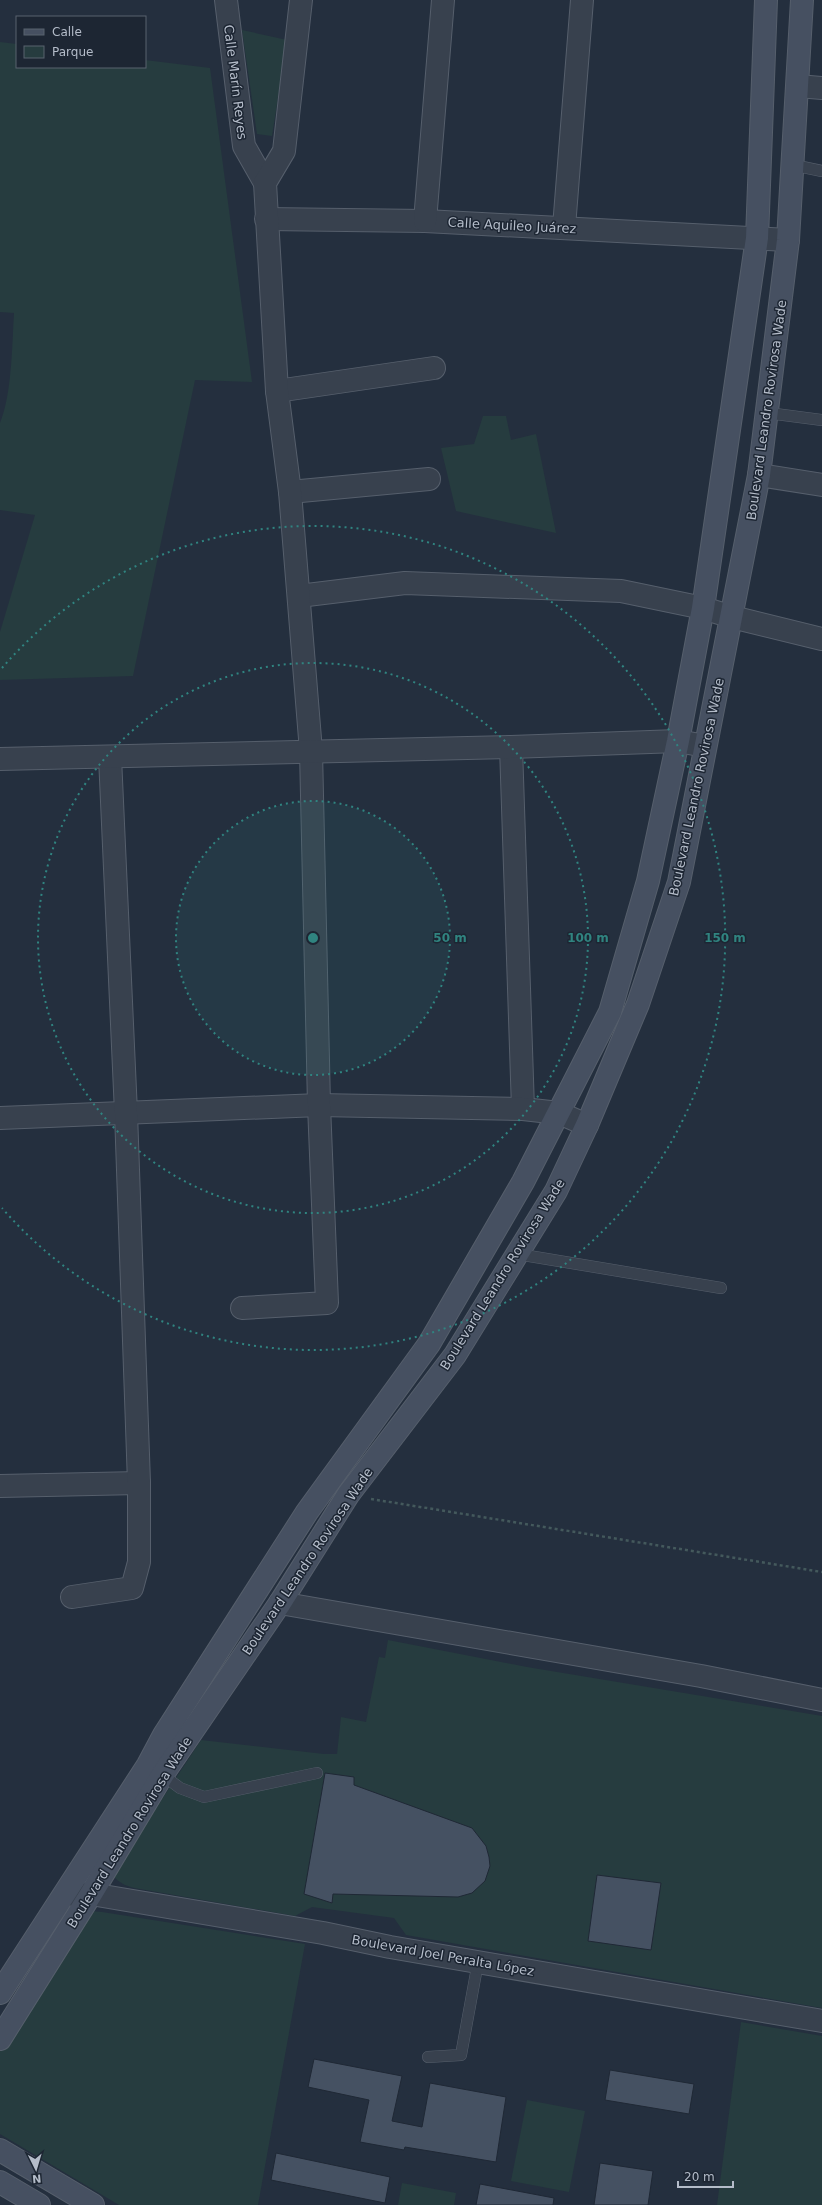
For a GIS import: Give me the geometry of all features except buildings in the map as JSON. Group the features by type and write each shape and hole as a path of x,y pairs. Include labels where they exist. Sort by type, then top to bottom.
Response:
{"main road":[{"name":"Boulevard Leandro Rovirosa Wade","path":"0,2039 92,1894 155,1769 164,1735 307,1512 429,1344 523,1182 610,1012 648,882 678,741 703,608 757,238 766,0"},
{"name":"Boulevard Leandro Rovirosa Wade","path":"0,1993 6,1973 155,1769 280,1603 348,1495 455,1355 556,1191 587,1125 638,1004 679,882 759,475 768,413 788,240 802,0"},
{"path":"429,1344 455,1355"},
{"path":"0,2150 93,2205"},
{"path":"0,2182 39,2205"}],"street":[{"name":"Calle Marín Reyes","path":"226,0 244,146 265,184"},
{"path":"242,1308 327,1303 319,1105 311,751 290,492 277,391 265,184 284,151 301,0"},
{"path":"425,221 443,0"},
{"path":"564,227 582,0"},
{"path":"798,86 822,88"},
{"name":"Calle Aquileo Juárez","path":"266,219 425,221 564,227 788,240"},
{"path":"277,391 434,368"},
{"path":"759,475 822,485"},
{"path":"290,492 429,478"},
{"path":"299,596 405,583 621,591 703,608 732,617 822,639"},
{"path":"0,759 311,751 511,748 678,741 705,746"},
{"path":"511,748 523,1109"},
{"path":"72,1597 132,1588 139,1562 139,1483 126,1114 110,757"},
{"path":"0,1118 319,1105 523,1109 559,1113 587,1125"},
{"path":"0,1486 139,1483"},
{"path":"280,1603 701,1676 822,1700"},
{"name":"Boulevard Joel Peralta López","path":"64,1895 92,1894 822,2021"}],"lane":[{"path":"793,165 822,171"},
{"path":"768,413 822,420"},
{"path":"517,1254 721,1288"},
{"path":"155,1769 180,1788 204,1797 317,1773"},
{"path":"428,2057 461,2055 478,1962"}],"path":[{"path":"348,1495 822,1572"}],"green space":[{"path":"242,30 287,40 272,136 257,134"},
{"path":"0,42 16,44 16,68 146,68 146,60 210,68 252,382 195,380 133,676 0,680 0,632 35,515 0,510 0,423 9,384 14,313 0,312"},
{"path":"483,416 506,416 511,440 536,434 556,533 456,511 441,448 474,444"},
{"path":"388,1640 527,1667 822,1716 822,2008 406,1935 394,1918 312,1907 295,1916 136,1888 121,1883 112,1875 201,1740 324,1754 337,1754 341,1717 366,1722 379,1657 385,1658"},
{"path":"90,1911 305,1944 258,2205 119,2205 0,2134 0,2032"},
{"path":"741,2022 822,2036 822,2205 717,2205"},
{"path":"527,2100 585,2111 569,2192 511,2181"},
{"path":"402,2183 456,2193 454,2205 398,2205"}]}
